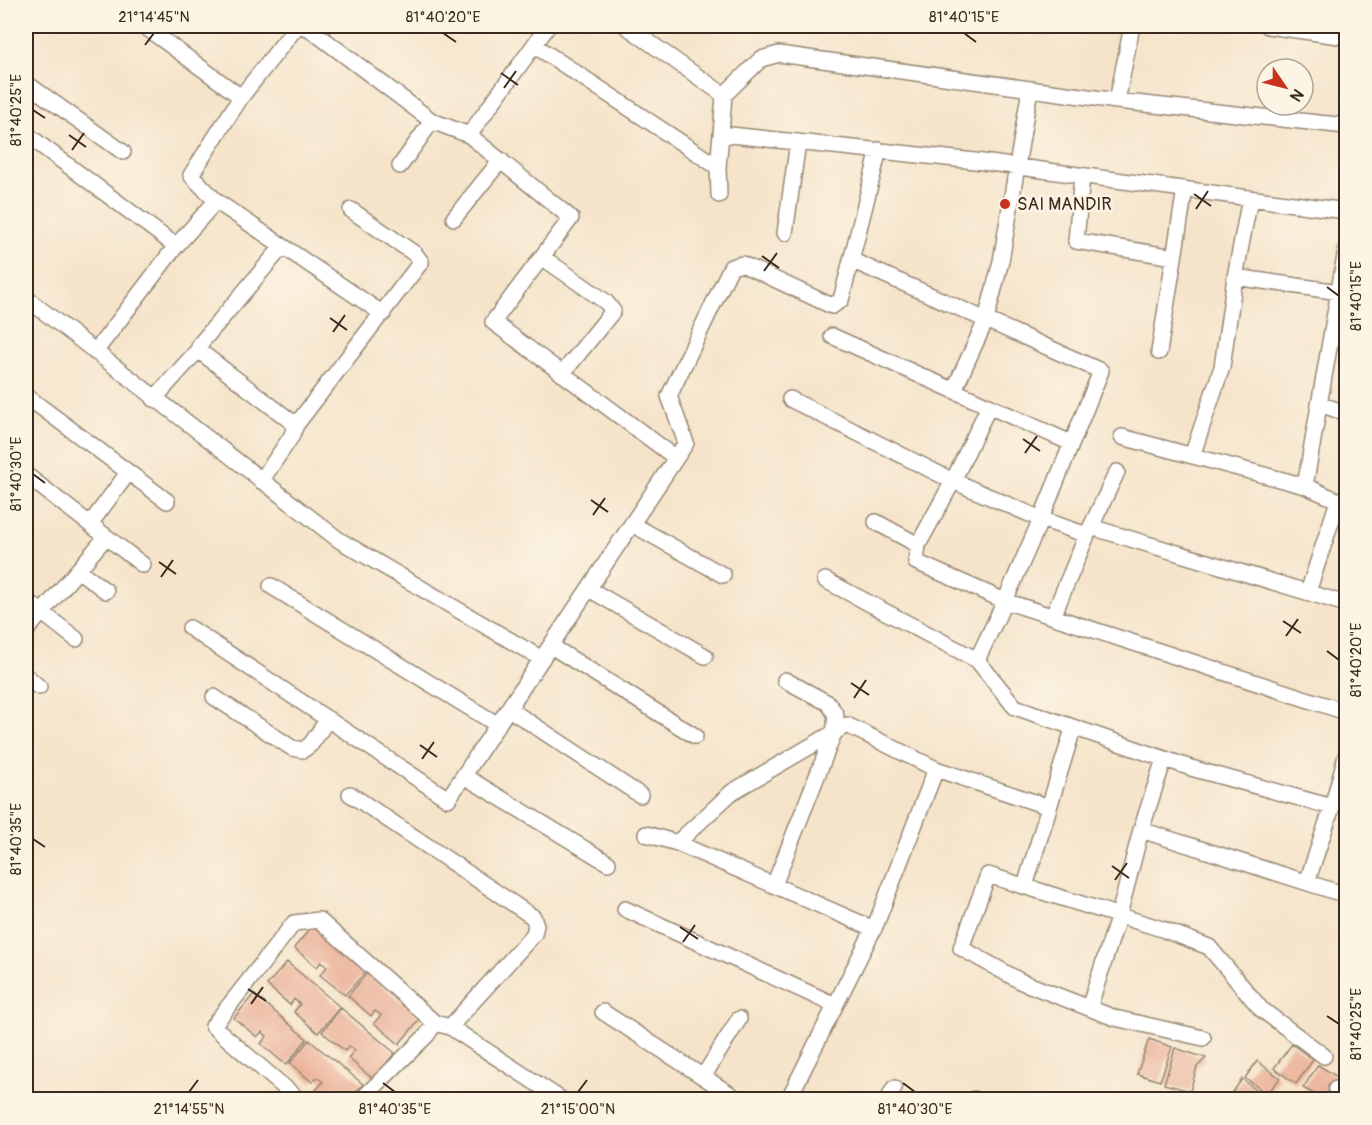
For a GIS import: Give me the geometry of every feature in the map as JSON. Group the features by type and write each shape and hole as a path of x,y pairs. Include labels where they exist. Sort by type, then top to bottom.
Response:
{"street":[{"path":"144,26 241,97"},
{"path":"383,314 292,250 282,247 216,201 191,175 241,97 299,26 310,29 432,121 469,135 571,218 493,322 676,458"},
{"path":"469,135 548,26"},
{"path":"626,26 724,95"},
{"path":"1117,101 1132,26"},
{"path":"1268,26 1303,28 1347,37"},
{"path":"534,45 718,167"},
{"path":"718,195 724,95 761,58 779,54 1117,101 1347,126"},
{"path":"26,83 123,152"},
{"path":"954,390 986,320 1001,261 1030,89"},
{"path":"400,166 432,121"},
{"path":"26,134 176,246"},
{"path":"721,134 879,150 1347,211"},
{"path":"785,233 798,142"},
{"path":"190,628 448,799 686,442 669,396 730,267 742,264 832,306 841,300 879,150"},
{"path":"454,218 501,160"},
{"path":"1082,176 1076,241 1174,258"},
{"path":"1159,352 1185,189"},
{"path":"1192,456 1222,367 1235,277 1250,198"},
{"path":"95,352 176,246 216,201"},
{"path":"261,481 291,437 296,425 421,262 415,254 351,210"},
{"path":"154,399 198,350 200,344 282,247"},
{"path":"1305,486 1347,250"},
{"path":"542,257 606,302 613,311 562,374"},
{"path":"851,260 1101,371 1041,519 977,660"},
{"path":"1235,277 1339,292"},
{"path":"26,298 339,540 695,736"},
{"path":"832,336 1071,443"},
{"path":"198,350 296,425"},
{"path":"26,396 167,501"},
{"path":"790,399 953,481 1041,519 1347,604"},
{"path":"1319,404 1347,413"},
{"path":"989,406 953,481 918,545 916,562 1005,601 1347,712"},
{"path":"1122,437 1305,486 1342,503 1308,592"},
{"path":"1053,616 1117,471"},
{"path":"90,524 128,473"},
{"path":"26,475 143,565"},
{"path":"876,522 918,545"},
{"path":"632,524 723,575"},
{"path":"26,631 106,537"},
{"path":"78,570 106,591"},
{"path":"825,580 977,660 1015,707 1164,759 1332,807"},
{"path":"271,586 498,725"},
{"path":"589,589 705,656"},
{"path":"26,600 76,639"},
{"path":"26,676 39,687"},
{"path":"774,885 834,733 836,715 828,703 785,680"},
{"path":"214,697 292,748 303,750 311,744 328,719"},
{"path":"509,709 640,795"},
{"path":"677,843 732,792 847,726 936,769 1049,807"},
{"path":"1025,886 1073,729"},
{"path":"1307,882 1347,756"},
{"path":"1089,1008 1119,915 1141,830 1164,759"},
{"path":"788,1100 874,929 936,769"},
{"path":"464,776 608,863"},
{"path":"350,794 533,917 536,925 534,934 443,1025 427,1035 361,1100"},
{"path":"1141,830 1347,895"},
{"path":"646,834 677,843 874,929"},
{"path":"1203,1038 1115,1018 1022,982 962,948 988,875 1119,915 1209,947 1262,1009 1324,1056"},
{"path":"625,909 835,1005"},
{"path":"299,1100 213,1026 294,924 319,920 443,1025 562,1100"},
{"path":"603,1012 739,1100"},
{"path":"704,1077 739,1019"}],"building":[{"path":"313,925 367,970 345,995 320,975 327,967 321,962 317,967 294,948"},
{"path":"287,962 340,1007 318,1033 294,1012 300,1004 294,999 290,1005 267,985"},
{"path":"367,973 421,1018 399,1044 374,1023 381,1015 375,1011 371,1016 348,996"},
{"path":"254,994 307,1039 286,1065 261,1044 267,1036 262,1032 257,1037 234,1018"},
{"path":"341,1008 395,1053 373,1079 348,1058 355,1050 349,1046 345,1051 322,1032"},
{"path":"1149,1039 1172,1047 1160,1081 1137,1074"},
{"path":"309,1040 363,1084 350,1100 328,1100 316,1090 323,1082 317,1077 312,1082 290,1063"},
{"path":"1292,1044 1313,1060 1296,1084 1274,1068"},
{"path":"1175,1048 1206,1058 1197,1067 1190,1091 1164,1084"},
{"path":"1257,1061 1280,1078 1267,1094 1245,1078"},
{"path":"1318,1065 1339,1078 1325,1100 1303,1088"},
{"path":"1242,1079 1264,1096 1262,1100 1234,1100 1230,1096"}],"place":[{"name":"SAI MANDIR","path":"1005,204"}]}
